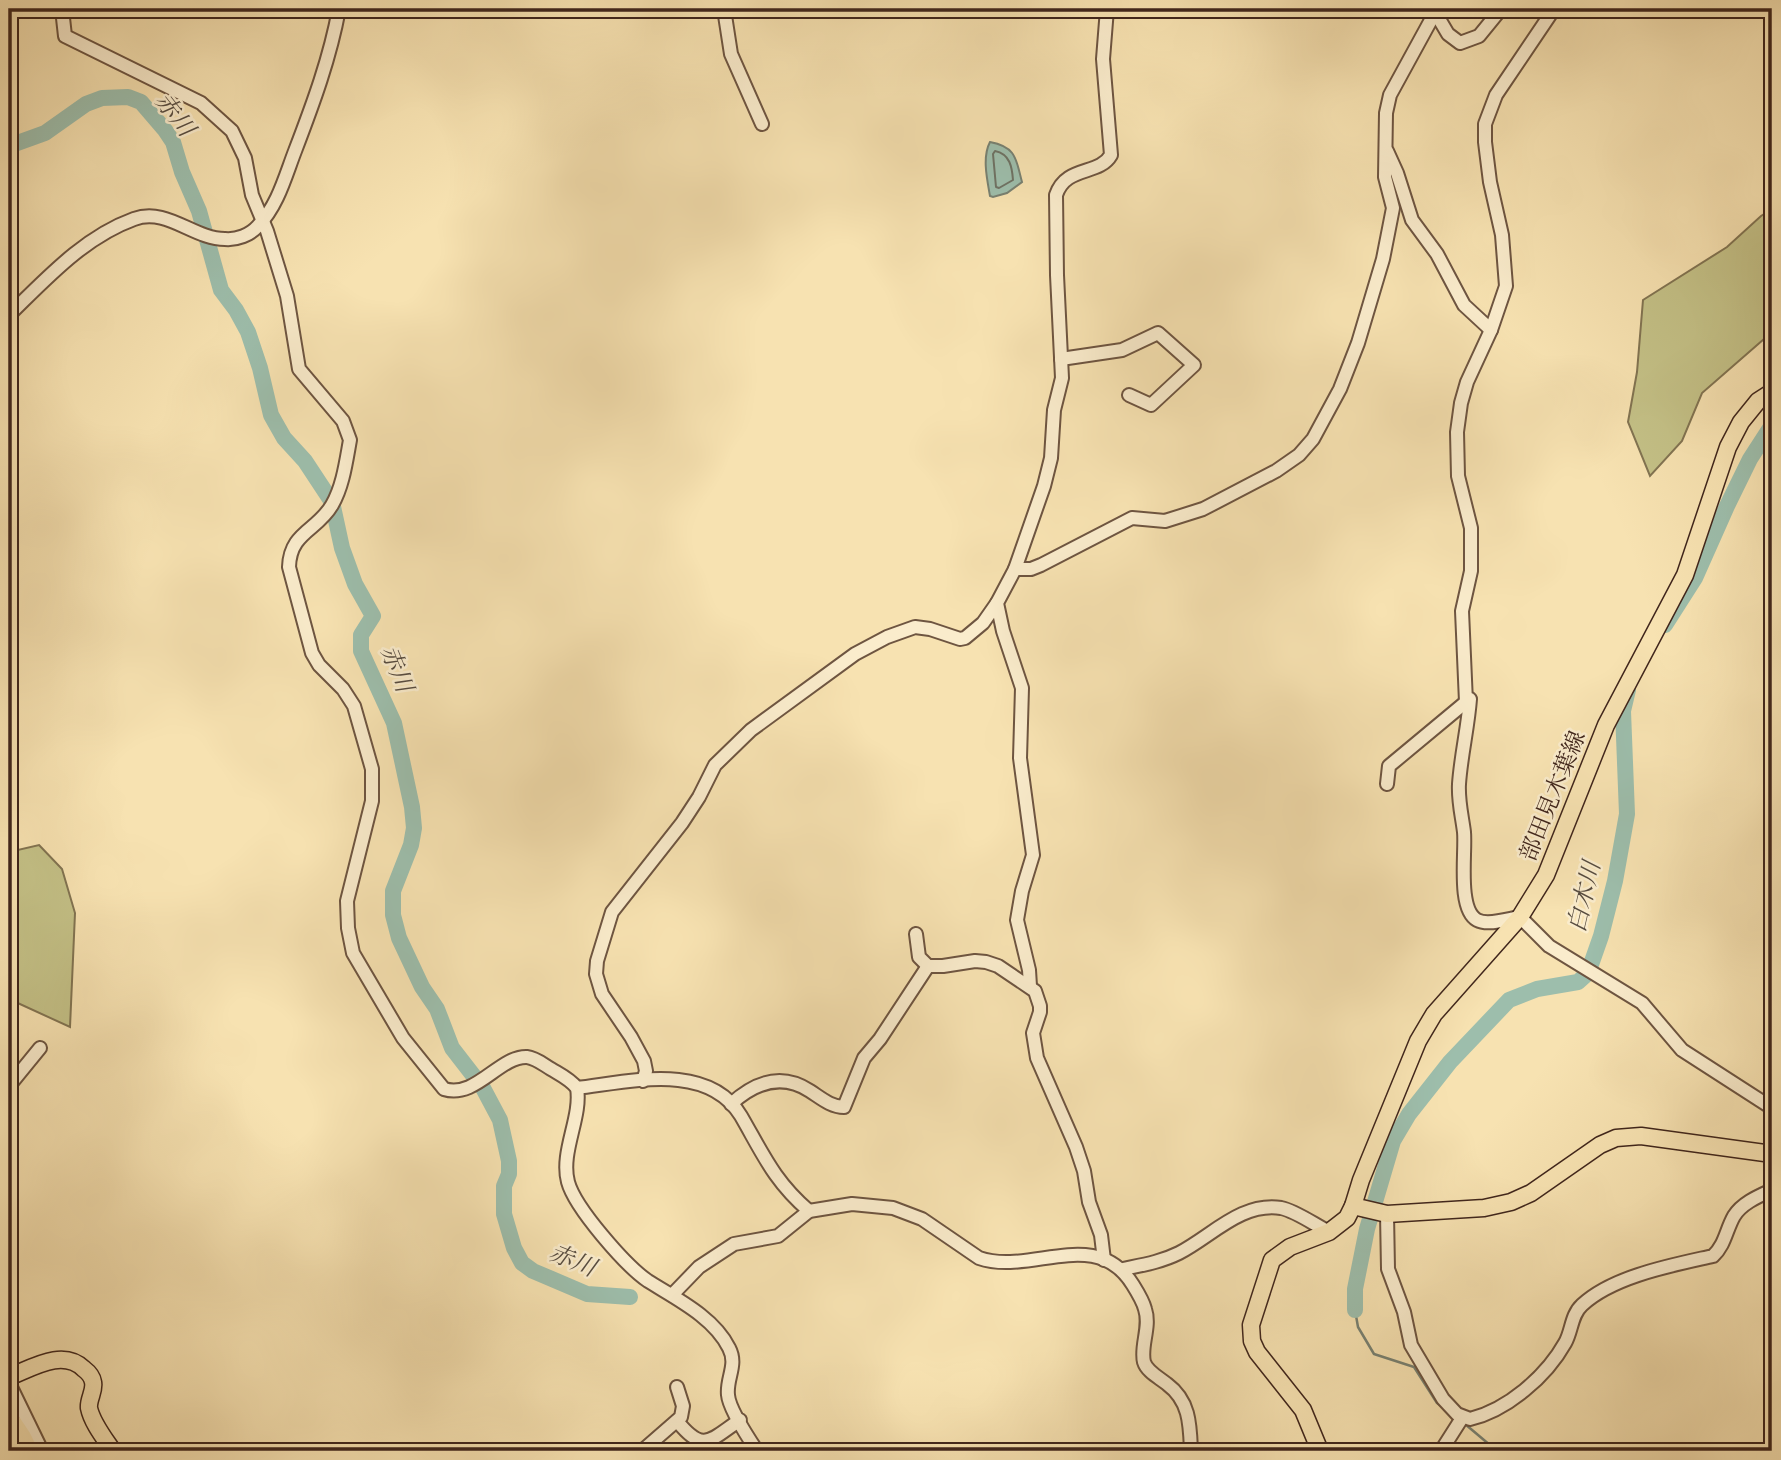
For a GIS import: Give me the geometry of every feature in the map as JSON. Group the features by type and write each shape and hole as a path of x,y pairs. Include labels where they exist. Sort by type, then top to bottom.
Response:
{"main road":[{"name":"部田見木葉線","path":"1372,1211 1360,1180 1418,1041 1434,1014 1520,917 1546,875 1606,725 1685,575 1728,447 1741,422 1758,401 1772,392"},
{"path":"1320,1451 1303,1410 1257,1352 1252,1340 1251,1325 1272,1259 1290,1247 1329,1232 1347,1218 1372,1211 1484,1208 1511,1202 1531,1193 1600,1145 1616,1138 1641,1136 1772,1154"},
{"path":"9,1377 60,1359 79,1363 91,1375 93,1381 88,1405 91,1414 113,1451"},
{"path":"9,1416 30,1451"}],"street":[{"path":"62,9 65,36 201,103 232,131 245,158 252,195 287,296 299,369 343,421 350,440 338,494 326,515 295,542 289,556 289,567 312,653 354,706 372,769 372,801 347,901 348,929 353,953 403,1038 444,1089 460,1091 524,1057 538,1061 566,1077 577,1088"},
{"path":"9,316 61,264 79,250 135,218 150,215 166,218 207,237 228,240 250,234 275,205 321,84 335,35 339,9"},
{"path":"723,9 730,54 762,124"},
{"path":"642,1081 646,1070 644,1061 602,994 596,974 597,961 612,912 682,823 715,765 751,730 855,654 887,637 915,627 965,638 983,623 998,603 1015,569 1049,467 1054,410 1062,378 1054,203 1058,187 1069,177 1104,164 1111,155 1103,59 1107,9"},
{"path":"1436,10 1448,34 1460,43 1479,36 1502,9"},
{"path":"1465,702 1462,611 1471,571 1471,528 1458,476 1457,432 1467,382 1506,286 1506,264 1490,182 1485,124 1496,95 1553,9"},
{"path":"1015,569 1031,569 1041,565 1132,518 1166,521 1203,509 1276,471 1299,455 1313,439 1340,389 1383,259 1393,208 1385,177 1386,113 1390,95 1436,10"},
{"path":"1385,147 1397,173 1412,220 1437,254 1464,305 1490,330"},
{"path":"1061,359 1122,350 1158,333 1194,365 1152,405 1129,395"},
{"path":"998,603 1003,631 1022,688 1020,758 1033,855 1017,920 1029,970 1030,986 1040,1006 1033,1033 1037,1058 1084,1171 1089,1202 1101,1235 1104,1260"},
{"path":"1387,784 1389,766 1470,699 1458,806 1464,832 1464,880 1470,914 1478,921 1492,922 1520,917 1549,946 1642,1003 1682,1050 1772,1108"},
{"path":"916,934 919,957 928,966 951,966 981,960 998,966 1030,986"},
{"path":"731,1104 758,1084 772,1081 806,1088 837,1107 844,1107 864,1058 880,1040 928,966"},
{"path":"9,1086 40,1048"},
{"path":"577,1088 642,1081 686,1081 705,1085 739,1113 783,1187 809,1210"},
{"path":"577,1088 567,1161 569,1185 577,1202 628,1263 645,1279 672,1295 708,1324 729,1348 733,1362 728,1399 757,1451"},
{"path":"1441,1451 1460,1422 1497,1409 1516,1398 1532,1383 1564,1346 1572,1331 1573,1317 1588,1299 1635,1277 1678,1263 1713,1256 1725,1240 1740,1208 1772,1190"},
{"path":"672,1295 699,1267 734,1244 778,1236 809,1210 852,1204 893,1208 922,1219 979,1258 990,1262 1072,1254 1104,1260 1123,1269 1144,1306 1148,1318 1144,1363 1178,1393 1183,1401 1190,1420 1191,1451"},
{"path":"1123,1269 1159,1262 1181,1252 1231,1219 1260,1208 1283,1208 1329,1232"},
{"path":"1372,1211 1388,1269 1404,1312 1411,1345 1460,1422"},
{"path":"9,1383 42,1451"},
{"path":"642,1451 681,1417 683,1406 677,1387"},
{"path":"677,1421 689,1436 708,1441 740,1420"}],"shaded area":[{"path":"1772,209 1772,332 1702,393 1682,441 1650,476 1628,422 1637,372 1643,300 1727,247"},
{"path":"39,845 62,869 75,913 70,1027 9,999 9,852"}],"water":[{"path":"990,142 1006,147 1014,156 1022,182 1007,193 993,197 990,196 986,168 986,154"}],"waterway":[{"name":"赤川","path":"9,146 45,133 86,104 102,98 128,97 141,102 173,142 182,172 199,211 221,290 248,332 271,415 284,438 305,461 332,502 342,548 355,584 373,616 361,635 361,651 394,723 414,828 411,845 393,891 393,915 399,938 422,987 437,1009 452,1048 483,1088 500,1120 509,1161 509,1174 504,1186 504,1214 514,1248 522,1263 533,1271 587,1294 630,1297"},
{"name":"白木川","path":"1665,625 1695,578 1750,459 1772,425"},
{"name":"白木川","path":"1355,1310 1355,1289 1367,1229 1393,1141 1409,1114 1450,1062 1509,1000 1537,989 1578,982 1588,973 1615,881 1627,814 1623,711 1628,690"},
{"path":"1355,1310 1358,1327 1374,1354 1414,1367 1437,1403 1443,1407"},
{"path":"1465,1424 1497,1451"}]}
